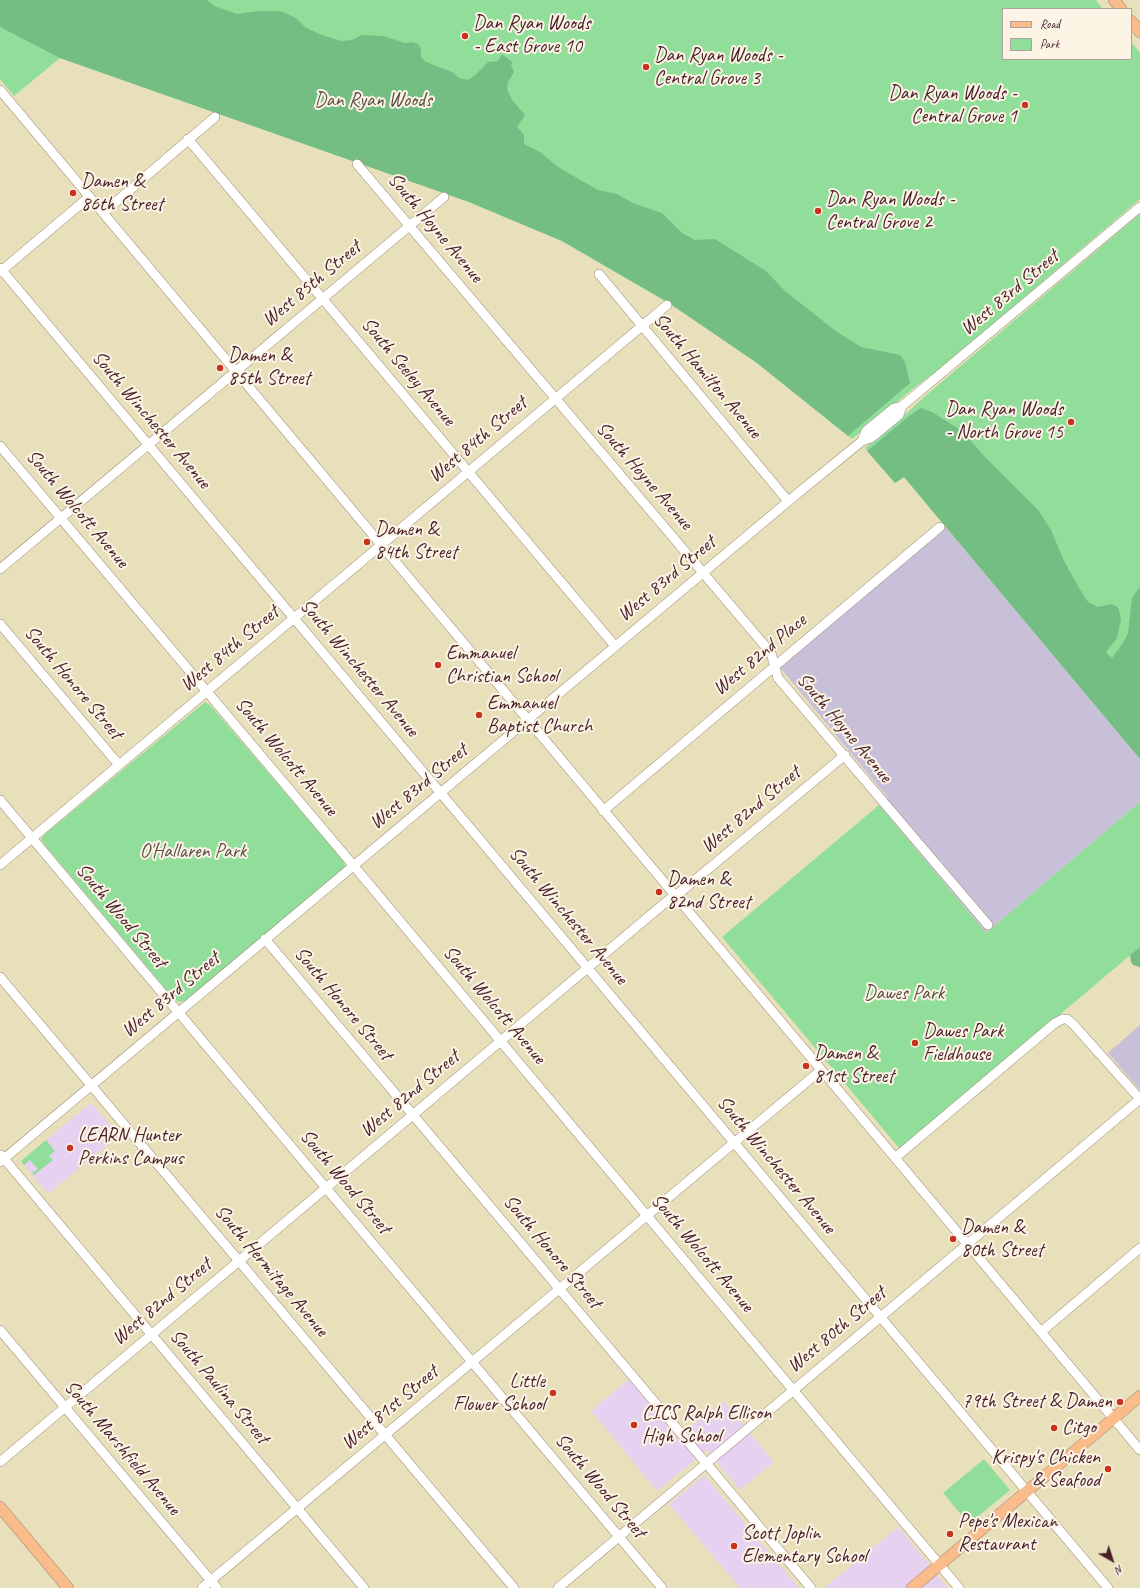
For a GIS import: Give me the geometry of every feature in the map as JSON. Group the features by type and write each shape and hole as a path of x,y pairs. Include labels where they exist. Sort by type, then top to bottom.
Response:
{"main road":[{"path":"1114,0 1120,8"},
{"path":"1132,22 1140,32"},
{"path":"912,1588 1140,1396"},
{"path":"0,1507 68,1588"}],"street":[{"path":"0,90 1140,1450"},
{"path":"103,213 215,117"},
{"name":"South Seeley Avenue","path":"188,140 615,646"},
{"name":"South Hoyne Avenue","path":"357,164 771,653 776,666 778,678 988,925"},
{"path":"1,270 89,197"},
{"name":"West 85th Street","path":"0,569 444,197"},
{"name":"West 83rd Street","path":"1,1158 91,1086 788,501 862,441 871,438 900,415 902,406 1140,207"},
{"name":"South Winchester Avenue","path":"1,270 1108,1588"},
{"name":"South Hamilton Avenue","path":"599,274 788,501"},
{"name":"West 84th Street","path":"0,865 667,306"},
{"name":"South Wolcott Avenue","path":"0,446 354,865 959,1588"},
{"name":"West 82nd Place","path":"603,811 940,527"},
{"name":"South Honore Street","path":"0,624 119,765"},
{"name":"West 82nd Street","path":"0,1462 587,968 844,755"},
{"name":"South Wood Street","path":"0,800 662,1588"},
{"name":"South Honore Street","path":"265,939 811,1588"},
{"name":"South Hermitage Avenue","path":"0,977 514,1588"},
{"path":"895,1158 1055,1023 1063,1019 1067,1019 1073,1024 1140,1099"},
{"name":"West 81st Street","path":"202,1588 214,1584 298,1508 821,1070"},
{"name":"West 80th Street","path":"558,1588 1140,1099"},
{"name":"South Paulina Street","path":"1,1158 364,1588"},
{"path":"1041,1332 1140,1248"},
{"name":"South Marshfield Avenue","path":"0,1330 214,1584"}],"shaded area":[{"path":"944,525 1140,759 1140,802 986,933 879,805 888,798 778,665"},
{"path":"1140,1025 1140,1090 1108,1053"},
{"name":"LEARN Hunter Perkins Campus","path":"91,1103 119,1135 48,1194 21,1161"},
{"name":"CICS Ralph Ellison High School","path":"629,1379 677,1438 723,1401 774,1462 740,1490 707,1450 657,1491 591,1411"},
{"name":"Scott Joplin Elementary School","path":"704,1475 799,1588 740,1588 669,1504"},
{"path":"898,1527 948,1588 824,1588"}],"green space":[{"path":"0,0 1096,0 1102,8 1002,8 1002,60 1132,60 1132,43 1140,53 1140,199 941,368 915,387 852,439 757,363 669,303 562,241 469,202 60,58 14,96 0,79"},
{"name":"Dan Ryan Woods","path":"0,0 207,0 214,6 237,14 258,11 280,11 296,18 305,27 319,34 341,41 352,40 362,35 383,36 405,43 412,42 418,44 421,49 421,57 426,62 452,72 459,78 468,80 488,62 498,61 502,54 513,63 511,65 514,72 508,82 507,89 512,100 525,115 517,127 524,135 524,144 540,152 558,167 598,190 617,194 635,204 662,213 682,233 695,240 715,239 766,271 785,291 837,332 861,347 900,355 905,362 910,383 848,436 757,363 669,303 562,241 469,202 60,58 0,27"},
{"path":"1140,214 1140,759 904,477 895,483 865,448"},
{"path":"921,408 932,412 962,431 986,458 1038,510 1051,530 1064,561 1088,602 1098,607 1111,604 1118,607 1121,619 1117,638 1106,652 1112,658 1128,633 1132,598 1140,587 1140,759 904,477 895,483 867,451 909,416"},
{"name":"O'Hallaren Park","path":"205,702 210,705 343,860 345,866 342,871 186,1001 179,1002 174,999 41,839 45,834"},
{"name":"Dawes Park","path":"1140,802 1140,947 900,1149 722,937 879,805 986,933"},
{"path":"1140,947 1140,967 1133,965 1130,955"},
{"path":"46,1140 55,1151 49,1156 53,1160 34,1175 32,1173 38,1169 30,1160 24,1165 21,1161"},
{"path":"984,1459 1010,1490 969,1524 943,1493"}],"place":[{"name":"Dan Ryan Woods - East Grove 10","path":"465,36"},
{"name":"Dan Ryan Woods - Central Grove 3","path":"646,67"},
{"name":"Dan Ryan Woods - Central Grove 1","path":"1025,105"},
{"name":"Damen & 86th Street","path":"73,193"},
{"name":"Dan Ryan Woods - Central Grove 2","path":"818,211"},
{"name":"Damen & 85th Street","path":"220,368"},
{"name":"Dan Ryan Woods - North Grove 15","path":"1071,422"},
{"name":"Damen & 84th Street","path":"367,542"},
{"name":"Emmanuel Christian School","path":"438,665"},
{"name":"Emmanuel Baptist Church","path":"479,715"},
{"name":"Damen & 82nd Street","path":"659,892"},
{"name":"Dawes Park Fieldhouse","path":"915,1043"},
{"name":"Damen & 81st Street","path":"806,1066"},
{"name":"LEARN Hunter Perkins Campus","path":"70,1148"},
{"name":"Damen & 80th Street","path":"953,1239"},
{"name":"Little Flower School","path":"553,1393"},
{"name":"79th Street & Damen","path":"1120,1402"},
{"name":"CICS Ralph Ellison High School","path":"634,1425"},
{"name":"Citgo","path":"1054,1428"},
{"name":"Krispy's Chicken & Seafood","path":"1108,1469"},
{"name":"Pepe's Mexican Restaurant","path":"950,1534"},
{"name":"Scott Joplin Elementary School","path":"734,1546"}]}
